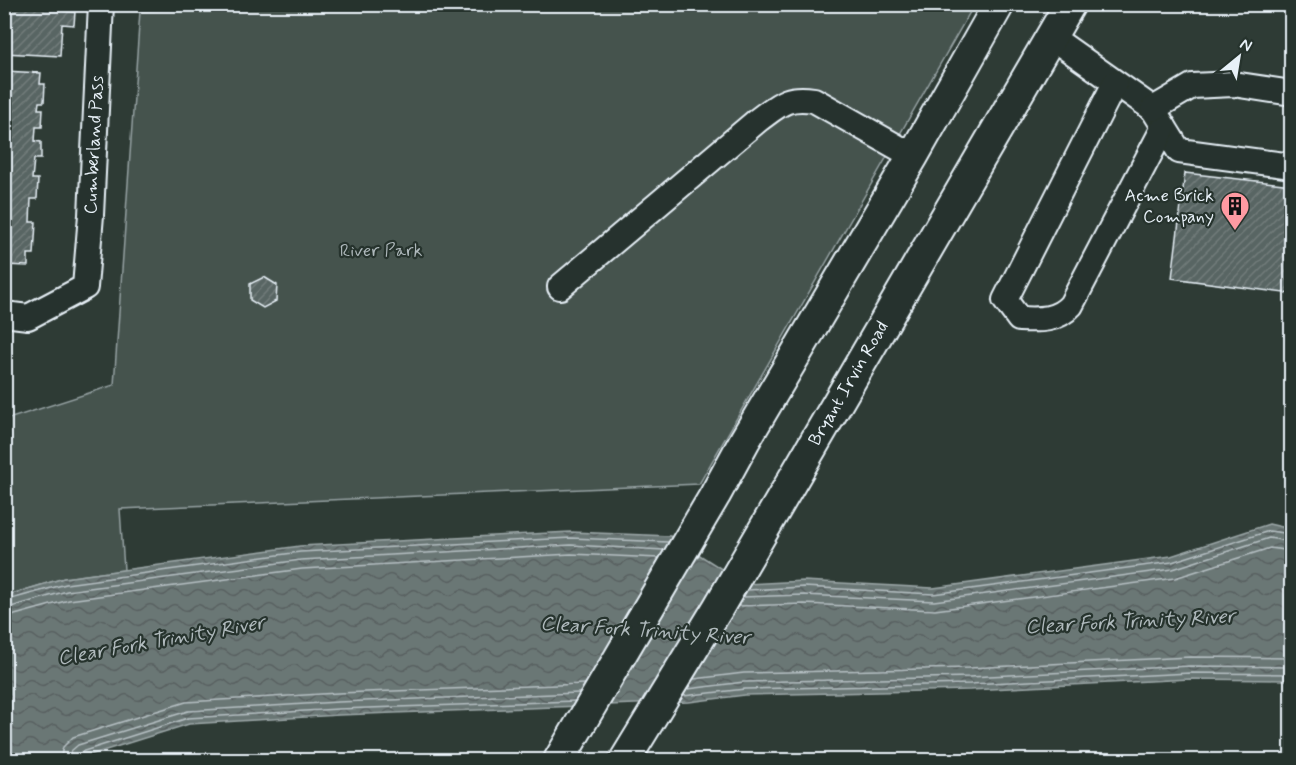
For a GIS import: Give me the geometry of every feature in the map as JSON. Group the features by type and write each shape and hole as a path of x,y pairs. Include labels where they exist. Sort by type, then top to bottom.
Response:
{"main road":[{"path":"559,760 913,156 999,4"},
{"name":"Bryant Irvin Road","path":"625,760 718,608 1070,4"}],"lane":[{"name":"Cumberland Pass","path":"4,314 28,317 85,287 91,215 101,4"},
{"path":"1051,37 1115,82 1158,118 1179,151 1292,166"},
{"path":"1115,82 1005,300 1019,319 1040,320 1062,315 1071,305 1158,118 1192,86 1233,84 1292,93"},
{"path":"560,287 758,120 787,100 800,98 814,100 913,156"}],"green space":[{"name":"River Park","path":"287,4 974,5 699,484 120,509 124,570 64,578 5,596 5,420 114,385 140,11"}],"water":[{"name":"Clear Fork Trinity River","path":"1269,524 1291,529 1291,680 1190,679 970,690 745,695 689,702 339,715 189,724 74,760 5,760 5,596 64,578 300,546 571,532 670,536 745,584 804,581 933,588 1171,556"}],"building":[{"path":"8,4 64,4 64,11 75,12 74,25 62,24 60,56 4,53 6,19 4,19 4,6 8,7"},
{"path":"4,71 41,73 40,84 45,84 44,102 39,102 38,109 43,109 42,127 36,127 35,141 41,142 41,159 34,159 32,179 38,179 37,199 31,199 30,222 36,222 34,254 28,254 28,266 4,265"},
{"name":"Acme Brick Company","path":"1185,173 1292,185 1292,294 1172,278"},
{"path":"264,277 277,285 276,301 263,308 250,300 250,284"}],"place":[{"name":"Acme Brick Company","path":"1235,232"}]}
